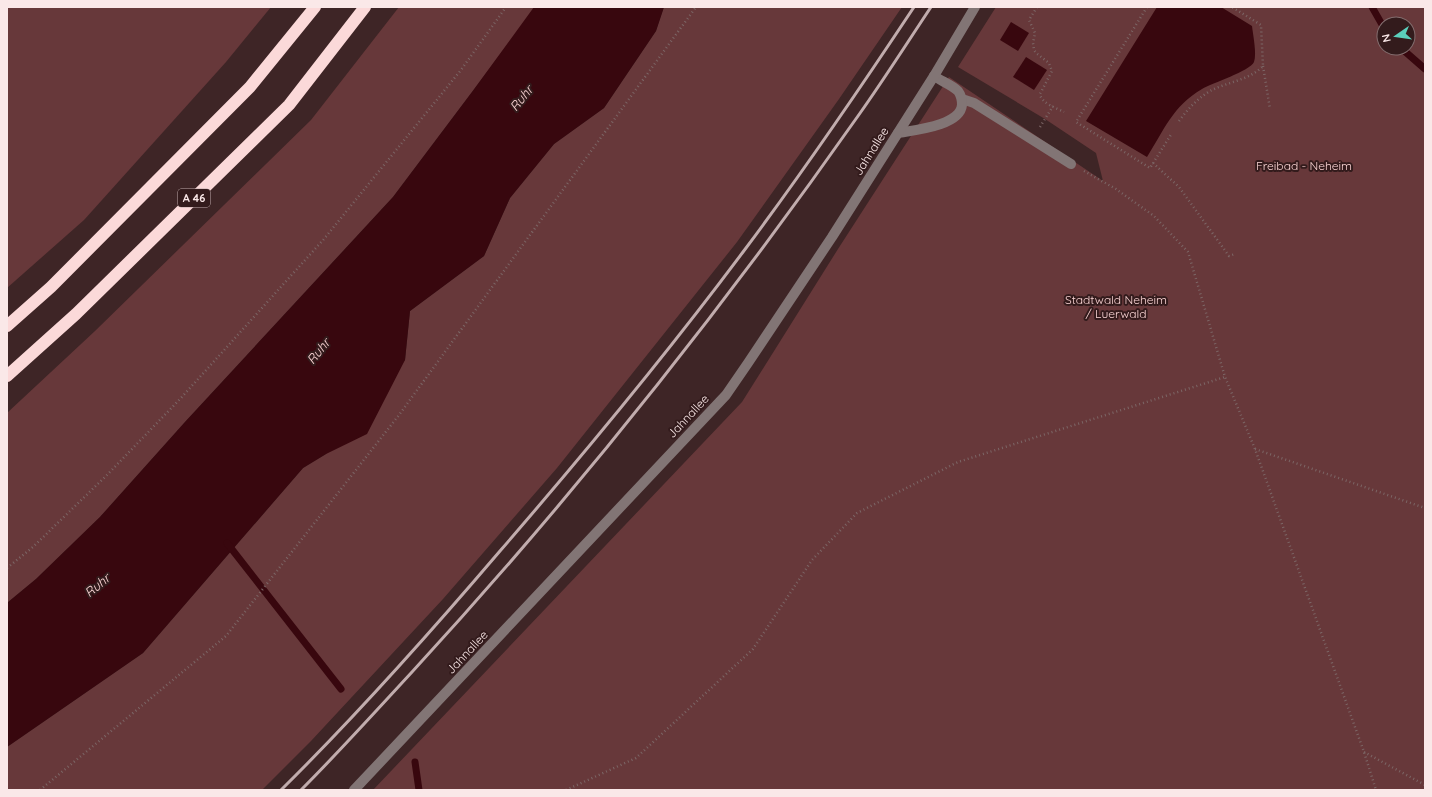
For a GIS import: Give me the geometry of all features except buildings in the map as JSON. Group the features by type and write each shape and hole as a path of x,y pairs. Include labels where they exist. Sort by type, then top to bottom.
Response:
{"highway":[{"path":"7,326 51,287 250,87 315,7"},
{"name":"A 46","path":"7,376 76,314 289,105 365,7"}],"street":[{"name":"Jahnallee","path":"354,790 726,395 832,237 934,76 975,7"},
{"path":"898,133 935,126 952,119 961,110 962,99 957,90 934,76"},
{"path":"962,99 974,103 1071,164"}],"path":[{"path":"7,568 33,547 107,475 181,398 324,239 461,70 506,7"},
{"path":"40,790 226,636 399,415 696,7"},
{"path":"1037,7 1029,20 1035,33 1033,43 1034,50 1050,63 1052,67 1040,97 1064,112"},
{"path":"1147,7 1076,122 1150,168 1172,133"},
{"path":"1232,7 1261,25 1263,66 1270,109"},
{"path":"1179,121 1199,99 1215,89 1256,72 1263,66"},
{"path":"1032,139 1054,106"},
{"path":"1071,164 1116,189 1154,216 1188,252 1225,377 1255,449 1364,752 1376,790"},
{"path":"1153,164 1173,180 1179,187 1229,256 1235,254"},
{"path":"566,790 636,758 753,649 812,560 857,513 958,462 1225,377"},
{"path":"1255,449 1425,508"},
{"path":"1364,752 1425,784"}],"green space":[{"path":"7,7 271,7 226,62 84,220 7,288"},
{"path":"399,7 536,7 393,197 185,422 100,517 36,579 7,603 7,413 95,331 311,120"},
{"path":"664,7 902,7 839,99 737,242 557,468 443,599 311,741 262,790 7,790 7,747 143,653 303,468 326,454 405,360 410,311 484,256 510,198 554,144 604,108 656,31"},
{"path":"996,7 1425,7 1425,790 373,790 742,402 838,249 949,77 1103,181 1096,153 1045,119 958,67"}],"water":[{"name":"Ruhr","path":"534,7 664,7 656,31 604,108 554,144 510,198 484,256 410,311 405,360 367,434 326,454 303,468 143,653 7,747 7,603 36,579 100,517 185,422 393,197"},
{"path":"1157,7 1221,7 1252,26 1255,59 1254,62 1246,69 1207,86 1184,103 1170,119 1147,157 1086,121"},
{"path":"1011,22 1029,33 1018,51 1000,40"},
{"path":"1026,57 1047,70 1034,90 1013,77"}],"waterway":[{"path":"1372,7 1377,16"},
{"path":"1410,56 1425,69"},
{"path":"227,543 341,689"},
{"path":"415,762 419,790"}],"railway":[{"path":"281,790 366,703 393,673 563,478 624,404 714,290 787,192 852,100 914,7"},
{"path":"301,790 357,732 472,606 588,471 644,402 753,261 806,189 886,76 931,7"}],"park label":[{"name":"Freibad - Neheim","path":"1304,165"},
{"name":"Stadtwald Neheim / Luerwald","path":"1116,306"}]}
